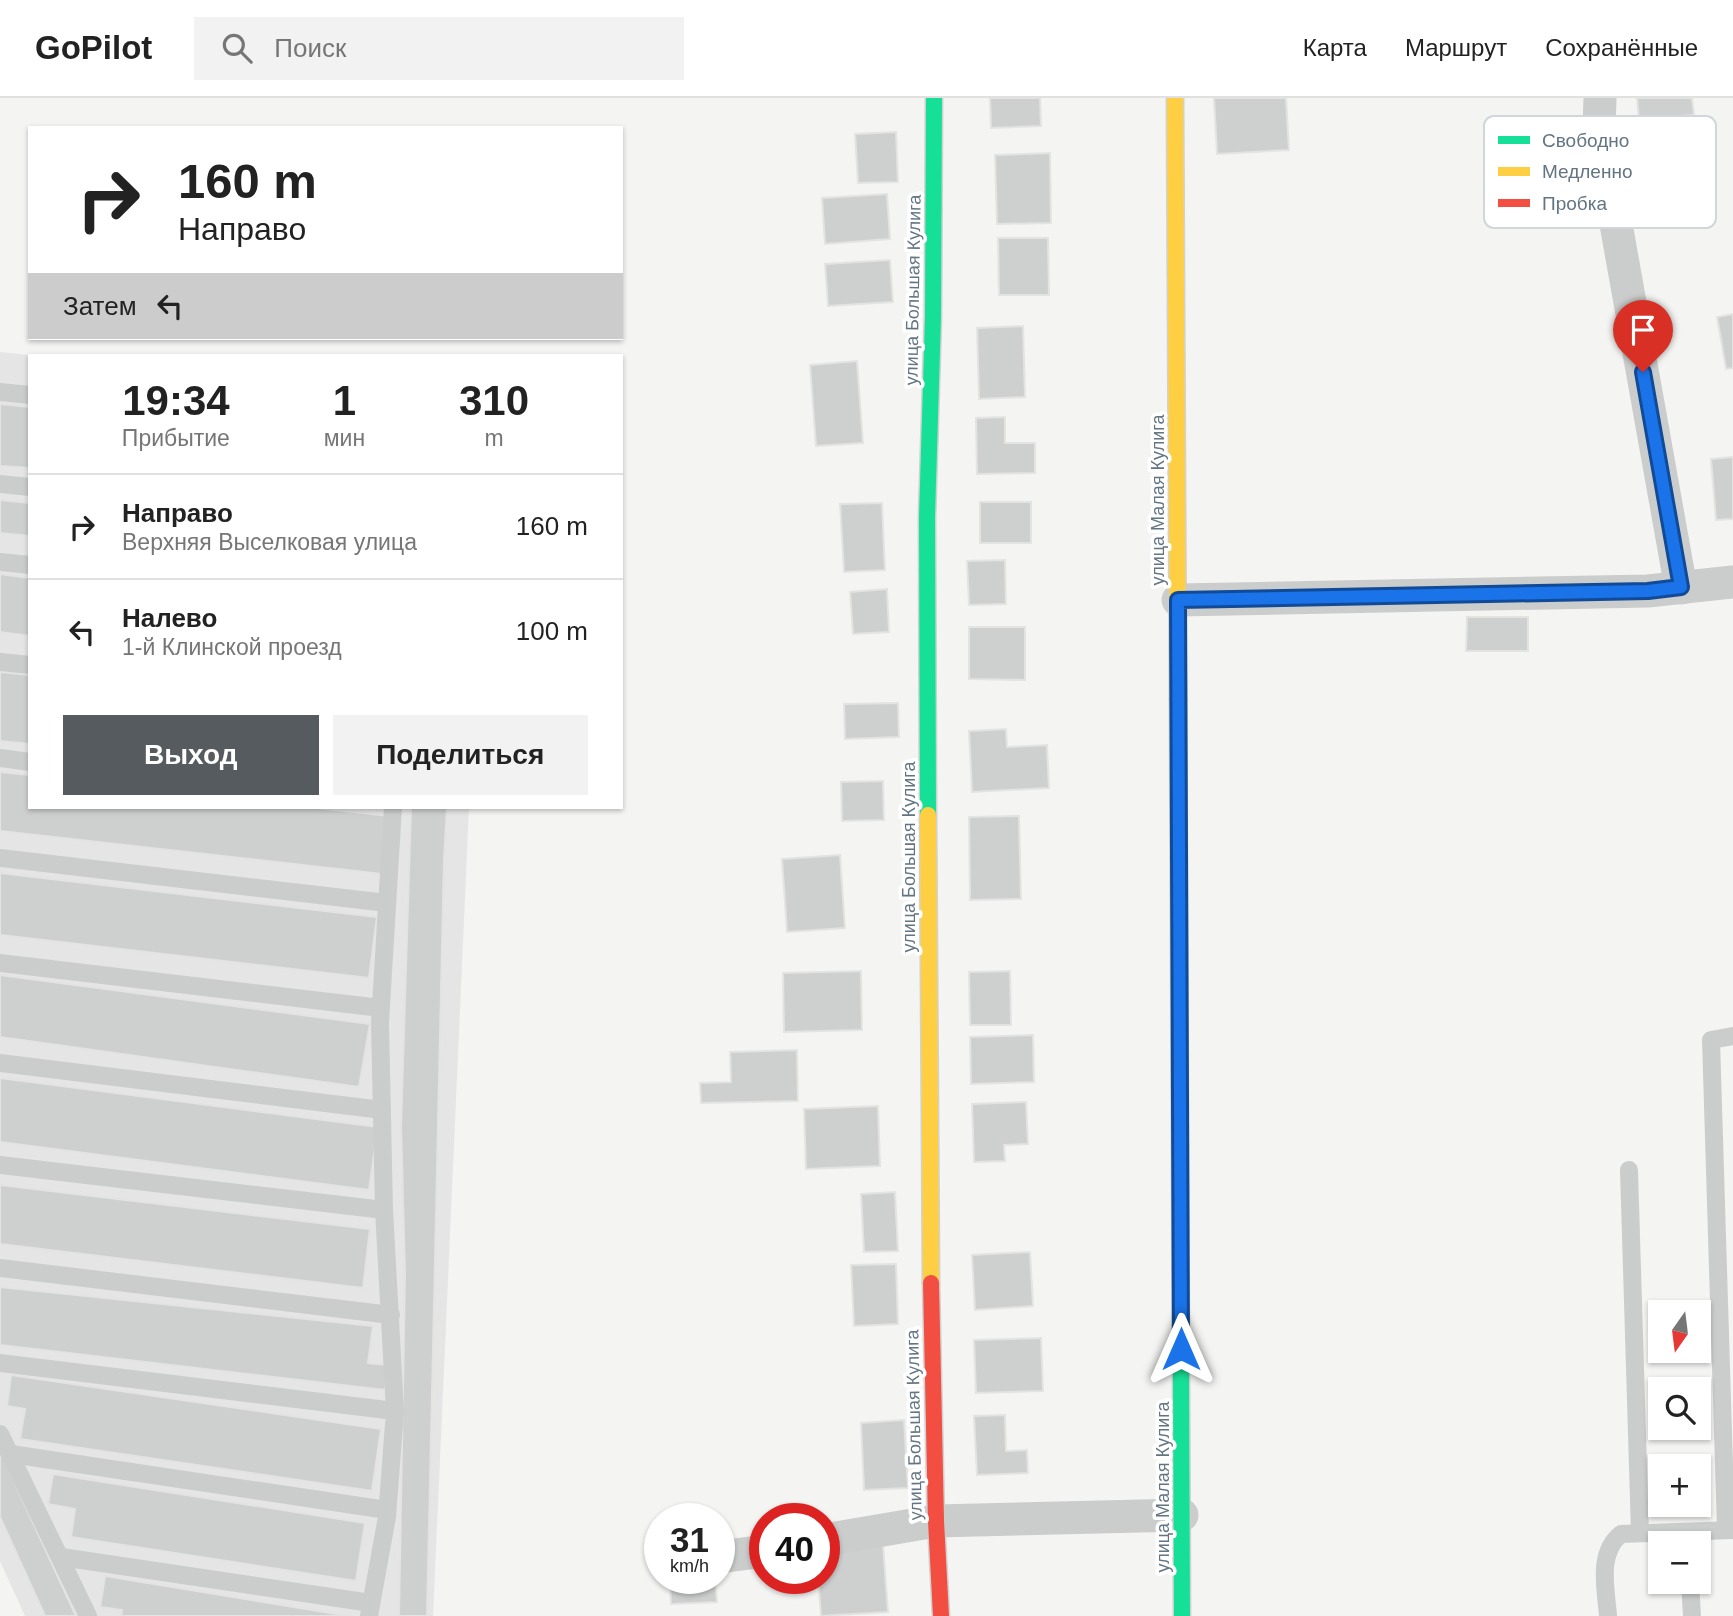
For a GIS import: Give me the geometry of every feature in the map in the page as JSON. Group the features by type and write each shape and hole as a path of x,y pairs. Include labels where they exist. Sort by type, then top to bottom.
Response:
{"street":[{"name":"улица Большая Кулига","path":"934,98 933,317 927,517 931,1324 941,1616"},
{"name":"улица Малая Кулига","path":"1175,98 1182,1616"},
{"path":"1600,98 1600,116"},
{"path":"1618,228 1681,587"},
{"path":"1178,600 1648,591 1733,582"},
{"path":"840,1537 936,1521 1182,1516"}],"lane":[{"path":"0,392 28,395"},
{"path":"0,484 28,487"},
{"path":"0,562 28,565"},
{"path":"0,662 28,665"},
{"path":"0,758 28,762"},
{"path":"61,1557 370,1610 387,1510 395,1411 384,1210 381,1008 393,809"},
{"path":"0,858 387,903"},
{"path":"0,963 381,1008"},
{"path":"1711,1533 1729,1530 1726,1295 1712,1040 1733,1035"},
{"path":"0,1063 382,1110"},
{"path":"0,1165 384,1210"},
{"path":"1629,1170 1640,1533"},
{"path":"0,1268 391,1315"},
{"path":"0,1363 395,1411"},
{"path":"0,1434 89,1616"},
{"path":"11,1454 387,1510"},
{"path":"1608,1616 1604,1571 1612,1542 1621,1534 1648,1534"},
{"path":"1691,1594 1692,1616"}],"shaded area":[{"path":"0,352 28,355 28,809 469,809 433,1616 25,1616 0,1561"}],"building":[{"path":"990,98 1040,98 1041,126 991,128"},
{"path":"1214,98 1286,98 1289,150 1217,154"},
{"path":"1637,98 1692,98 1694,115 1639,116"},
{"path":"896,132 898,182 858,183 855,134"},
{"path":"1050,153 1051,223 997,224 995,155"},
{"path":"887,194 890,239 825,244 822,198"},
{"path":"998,238 1048,238 1049,295 999,295"},
{"path":"890,260 893,302 828,306 825,264"},
{"path":"1733,314 1733,368 1726,369 1717,317"},
{"path":"1023,326 1025,397 979,399 977,328"},
{"path":"857,361 863,443 816,446 810,365"},
{"path":"0,404 28,407 28,468 0,466"},
{"path":"1005,417 1005,443 1035,443 1035,473 977,474 976,418"},
{"path":"1733,457 1733,519 1716,520 1711,459"},
{"path":"0,500 28,503 28,536 0,533"},
{"path":"980,502 1031,502 1031,543 980,543"},
{"path":"882,503 885,570 844,572 840,504"},
{"path":"1005,560 1006,604 969,605 967,561"},
{"path":"0,574 28,578 28,636 0,632"},
{"path":"887,589 889,632 853,634 850,592"},
{"path":"1467,617 1528,617 1528,651 1466,651"},
{"path":"969,627 1025,627 1025,680 969,679"},
{"path":"0,672 28,675 28,744 0,741"},
{"path":"898,703 899,737 845,739 844,704"},
{"path":"1006,729 1007,747 1047,745 1049,788 972,792 969,731"},
{"path":"0,772 28,775 28,809 326,809 389,816 382,874 0,831"},
{"path":"883,781 884,820 842,821 841,782"},
{"path":"411,809 447,809 427,1616 399,1616 405,1273 401,1127"},
{"path":"1019,816 1021,899 970,900 969,817"},
{"path":"840,855 845,928 787,932 782,859"},
{"path":"0,873 377,917 369,978 0,935"},
{"path":"861,971 862,1030 784,1032 783,973"},
{"path":"1010,971 1011,1025 970,1025 969,972"},
{"path":"0,975 370,1024 359,1087 0,1037"},
{"path":"1033,1035 1034,1082 971,1084 970,1037"},
{"path":"797,1050 798,1101 701,1103 700,1083 731,1082 730,1052"},
{"path":"0,1078 378,1127 369,1190 0,1142"},
{"path":"1026,1102 1028,1144 1004,1145 1005,1161 974,1162 972,1104"},
{"path":"878,1106 880,1166 806,1169 804,1109"},
{"path":"0,1185 370,1229 363,1288 0,1244"},
{"path":"895,1192 898,1251 864,1252 861,1194"},
{"path":"1030,1252 1033,1306 975,1310 972,1255"},
{"path":"896,1264 898,1324 854,1326 851,1265"},
{"path":"0,1287 373,1326 368,1363 388,1365 385,1390 0,1345"},
{"path":"1041,1338 1043,1391 976,1393 974,1340"},
{"path":"11,1375 381,1429 372,1491 20,1439 25,1409 7,1406"},
{"path":"1005,1415 1006,1451 1027,1450 1028,1473 977,1475 974,1416"},
{"path":"904,1420 908,1488 864,1490 861,1423"},
{"path":"0,1451 76,1616 45,1616 0,1517"},
{"path":"53,1474 365,1523 356,1581 71,1537 75,1509 48,1504"},
{"path":"883,1544 888,1612 821,1616 819,1594 840,1594 840,1546"},
{"path":"105,1576 348,1616 121,1616 122,1610 100,1607"},
{"path":"671,1594 716,1594 717,1602 671,1604"}],"traffic: fast":[{"path":"928,815 927,517 933,317 934,98"},
{"path":"1180,1147 1182,1616"}],"traffic: slow":[{"path":"1175,98 1178,699"},
{"path":"928,815 931,1283"}],"traffic: jam":[{"path":"1178,699 1180,1147"},
{"path":"931,1283 936,1521 941,1616"}],"route":[{"path":"1181,1349 1178,600 1648,591 1681,587 1643,372"}]}
